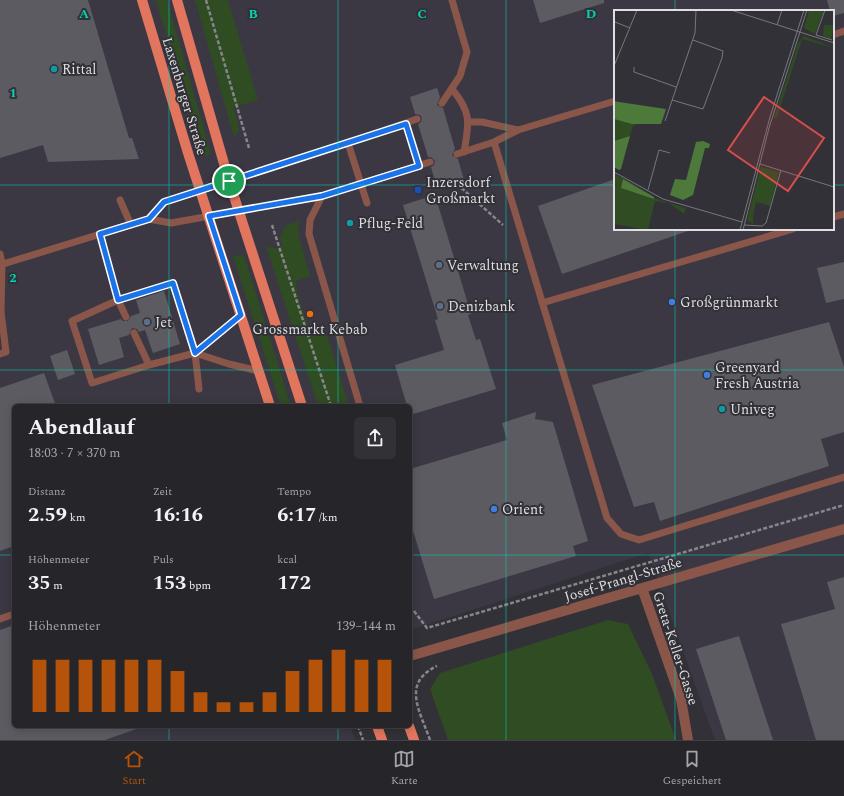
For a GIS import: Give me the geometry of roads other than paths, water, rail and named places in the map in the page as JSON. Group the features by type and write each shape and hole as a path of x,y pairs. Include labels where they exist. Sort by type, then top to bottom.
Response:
{"main road":[{"name":"Laxenburger Straße","path":"142,0 200,191 269,404"},
{"name":"Laxenburger Straße","path":"177,0 238,211 301,404"},
{"path":"378,728 382,740"},
{"path":"410,728 414,740"}],"street":[{"name":"Josef-Prangl-Straße","path":"412,655 844,528"},
{"name":"Greta-Keller-Gasse","path":"642,588 681,699 688,740"}],"lane":[{"path":"442,103 460,76 467,52 452,0"},
{"path":"834,35 844,31"},
{"path":"452,89 462,101 469,122 460,153 494,142 518,130 614,101"},
{"path":"149,219 164,202 348,144 417,120"},
{"path":"469,122 482,122 518,130"},
{"path":"406,124 419,166"},
{"path":"494,142 607,518 621,534 640,540 844,477"},
{"path":"348,144 367,203"},
{"path":"1,264 149,219 171,223 322,196 430,162"},
{"path":"322,196 310,220 309,234 359,404"},
{"path":"120,200 131,225"},
{"path":"834,217 844,214"},
{"path":"542,303 790,230"},
{"path":"100,234 118,300 126,317"},
{"path":"0,254 2,312 6,352 0,354"},
{"path":"199,389 195,353 173,283 118,300 72,321 92,383 149,365 195,353 241,315"},
{"path":"134,333 149,365"},
{"path":"195,353 229,364 259,371"},
{"path":"0,619 12,615"}],"place":[{"name":"Rittal","path":"54,69"},
{"name":"Inzersdorf Großmarkt","path":"418,190"},
{"name":"Pflug-Feld","path":"350,223"},
{"name":"Verwaltung","path":"439,265"},
{"name":"Großgrünmarkt","path":"672,302"},
{"name":"Denizbank","path":"440,306"},
{"name":"Grossmarkt Kebab","path":"310,314"},
{"name":"Jet","path":"147,322"},
{"name":"Greenyard Fresh Austria","path":"707,375"},
{"name":"Univeg","path":"722,409"},
{"name":"Orient","path":"494,509"}]}
